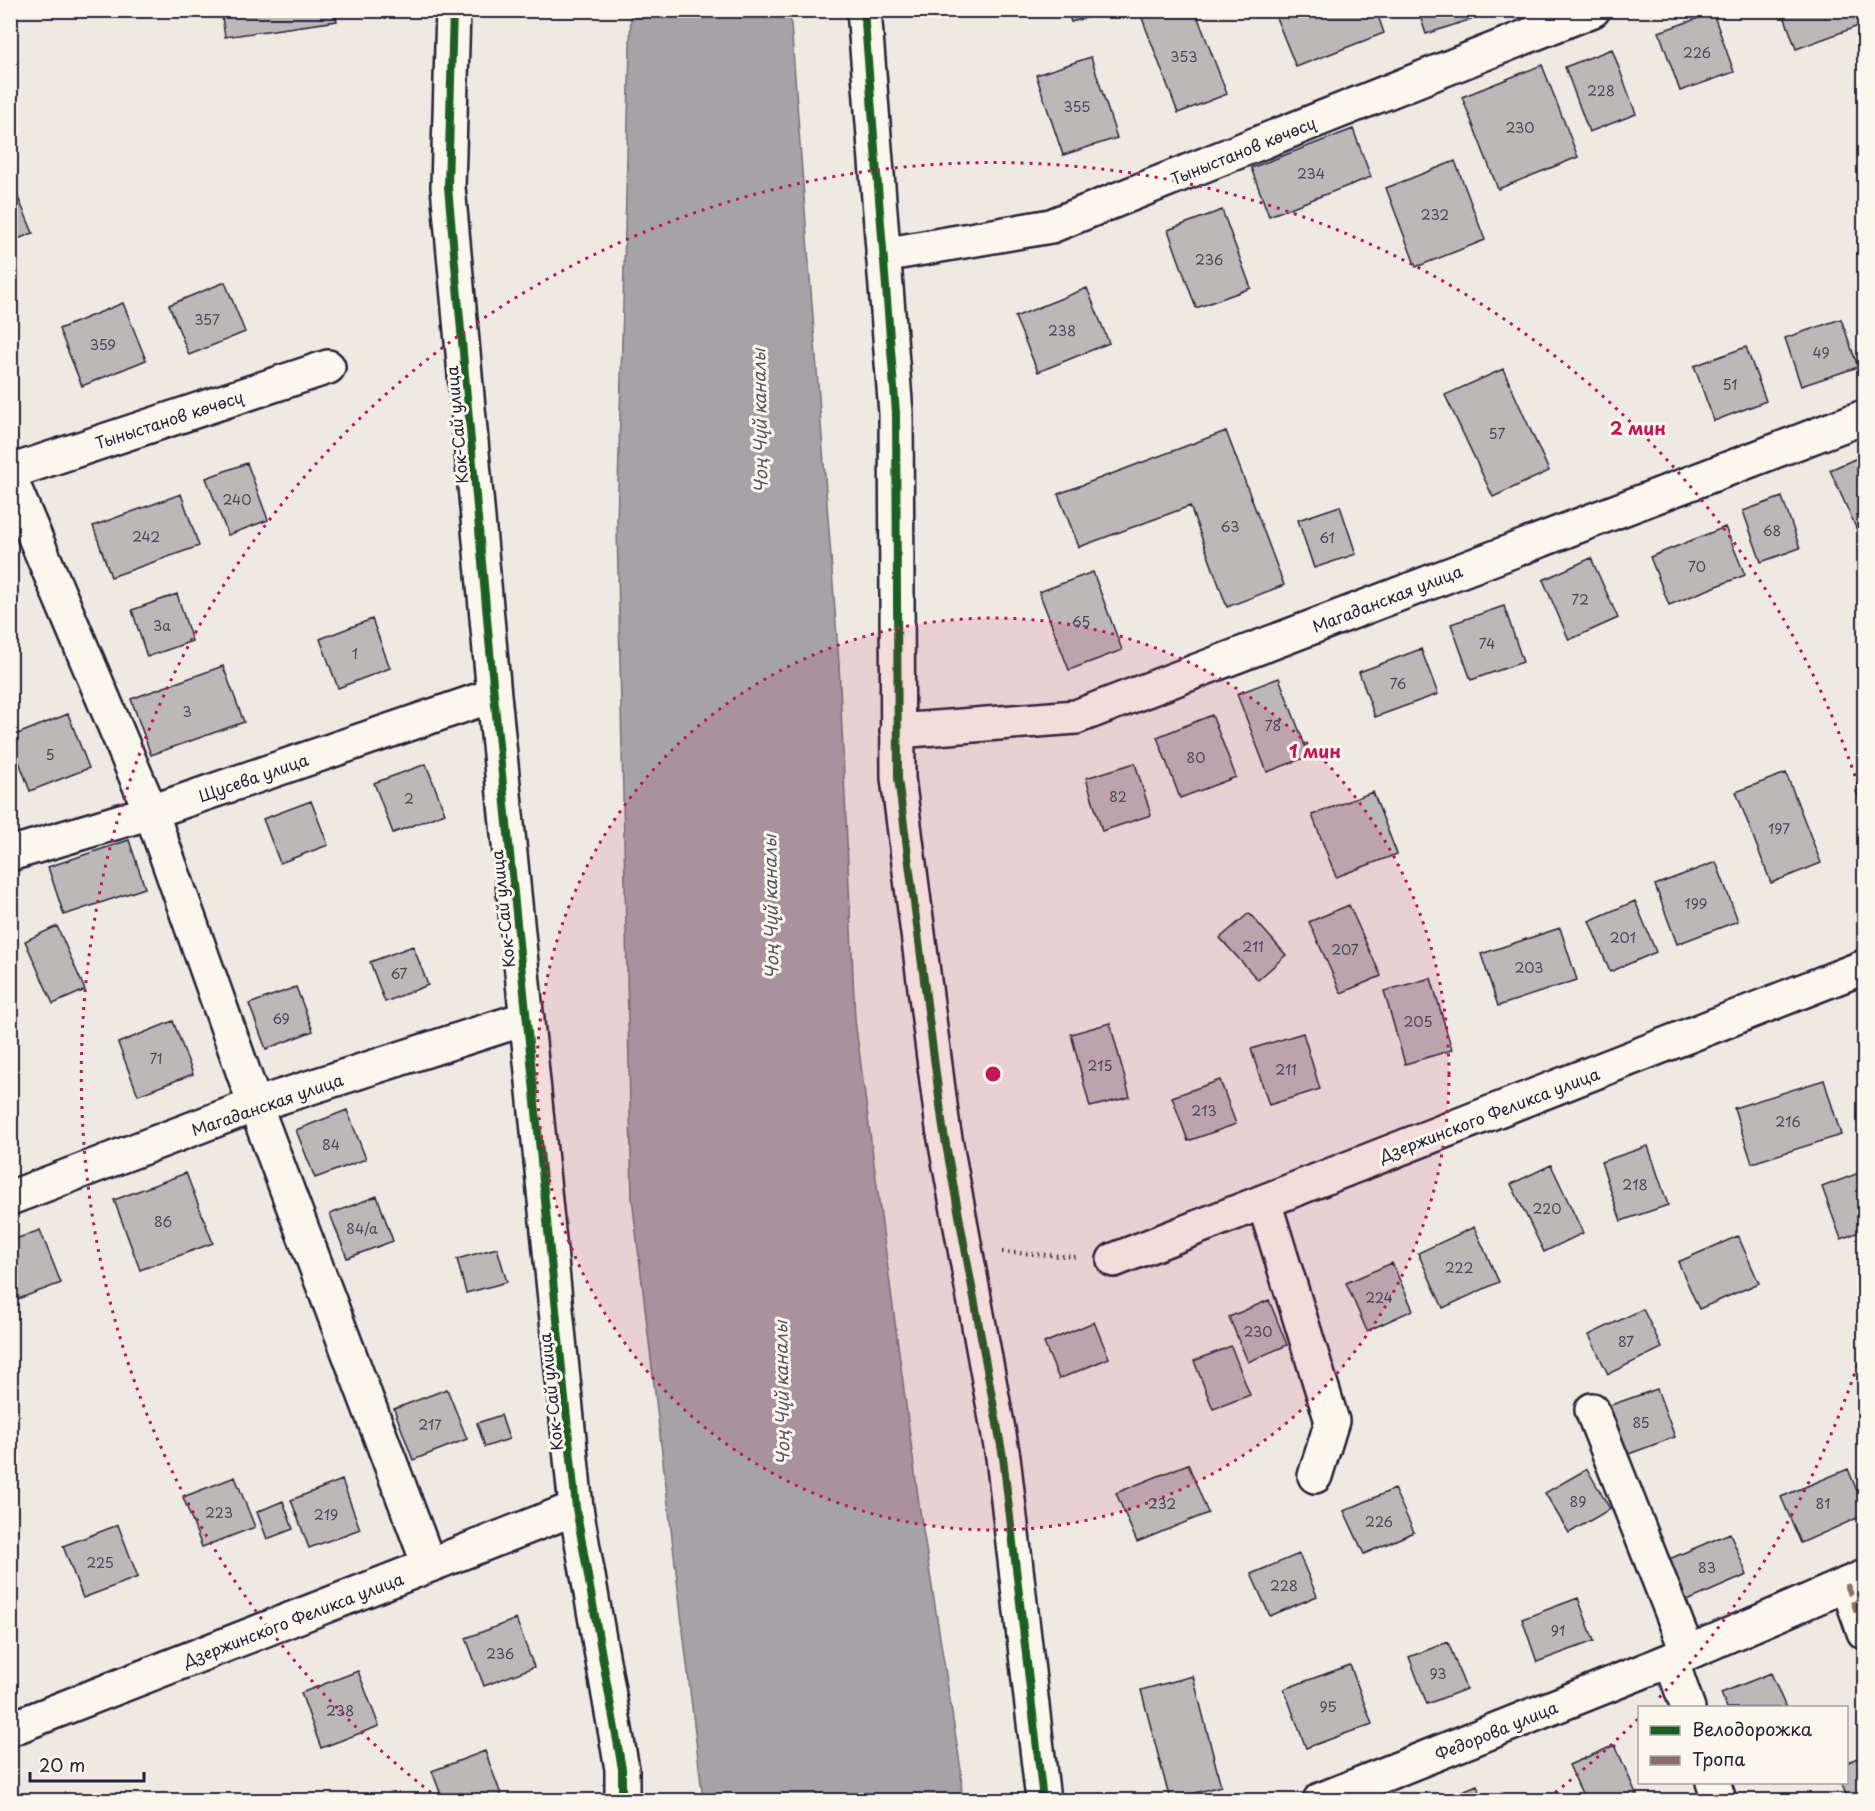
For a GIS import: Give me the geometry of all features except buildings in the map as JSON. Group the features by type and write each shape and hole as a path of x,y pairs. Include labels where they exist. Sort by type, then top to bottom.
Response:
{"street":[{"name":"Кок-Сай улица","path":"453,10 448,187 495,695 576,1508 622,1769 622,1800"},
{"path":"864,10 896,413 898,777 943,1128 1003,1457 1043,1800"},
{"name":"Тыныстанов көчөсү","path":"883,255 1051,226 1593,10"},
{"name":"Тыныстанов көчөсү","path":"10,472 328,367"},
{"name":"Магаданская улица","path":"897,730 1076,717 1864,417"},
{"path":"10,478 151,812 255,1106 429,1565"},
{"name":"Щусева улица","path":"10,854 151,812 495,695"},
{"name":"Дзержинского Феликса улица","path":"1114,1260 1864,967"},
{"name":"Магаданская улица","path":"10,1198 255,1106 526,1018"},
{"path":"1264,1202 1332,1421 1316,1476"},
{"path":"1592,1410 1680,1657 1688,1706"},
{"name":"Дзержинского Феликса улица","path":"10,1729 576,1508"},
{"path":"1856,1581 1864,1632"},
{"name":"Федорова улица","path":"1330,1799 1680,1657 1856,1581"},
{"path":"1714,1784 1719,1800"}],"path":[{"path":"965,1250 1070,1256"}],"water":[{"name":"Чоң Чүй каналы","path":"631,11 790,11 839,664 855,1020 920,1511 961,1770 962,1800 703,1800 632,1198 617,526"}],"marked path":[{"path":"1847,1584 1864,1632"},
{"path":"1333,1795 1335,1800"}],"cycle path":[{"path":"453,10 448,187 494,695 576,1508 622,1769 622,1800"},
{"path":"864,10 896,413 898,778 943,1128 1003,1457 1043,1800"}]}
